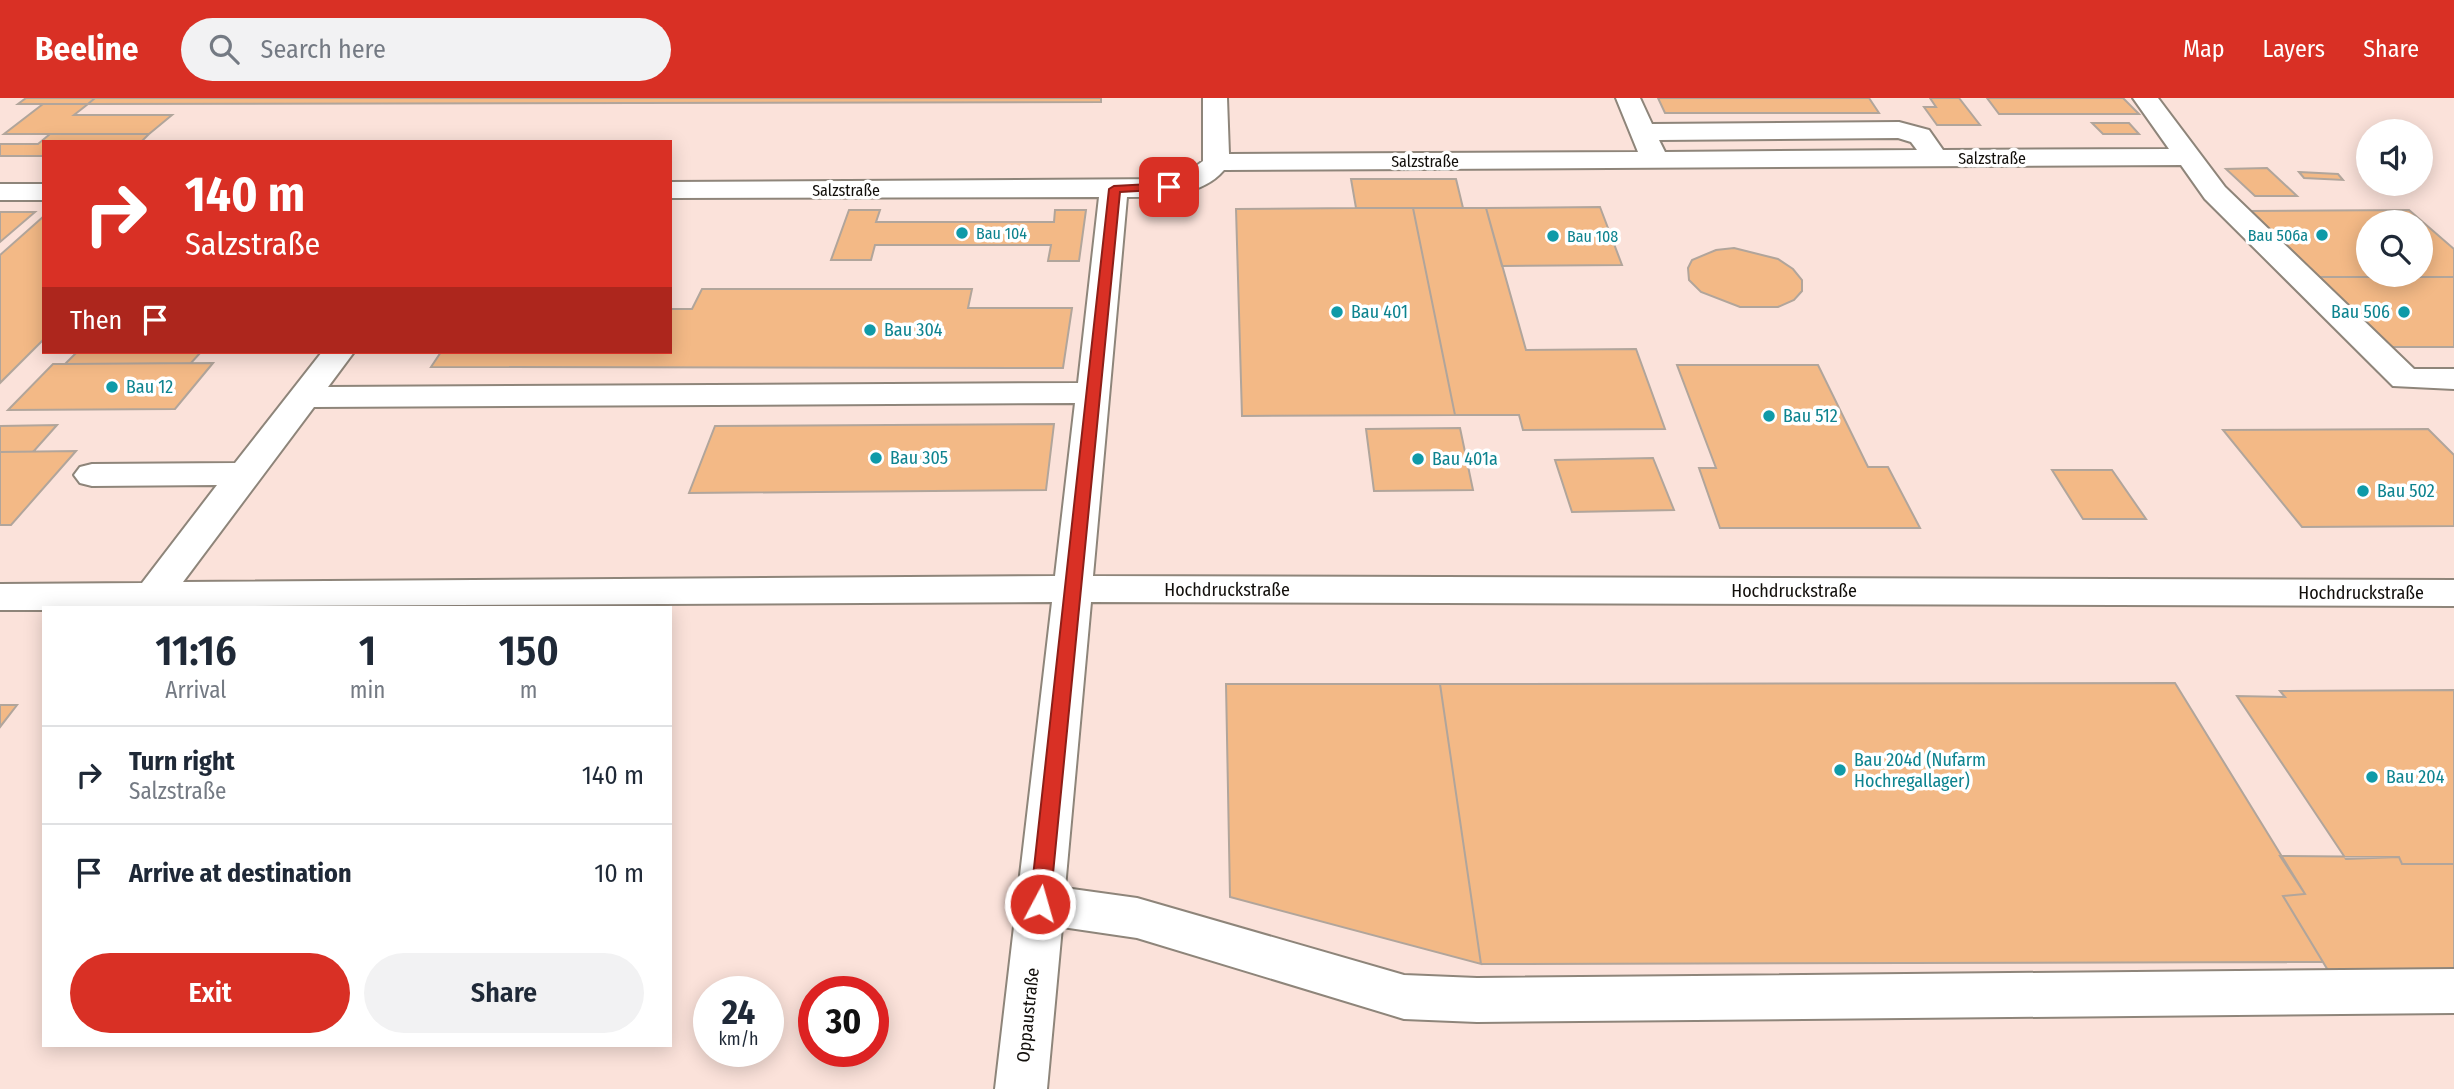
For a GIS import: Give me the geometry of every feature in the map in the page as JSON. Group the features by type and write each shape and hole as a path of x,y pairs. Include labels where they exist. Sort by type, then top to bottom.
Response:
{"street":[{"path":"1215,98 1216,162"},
{"path":"1628,98 1656,160"},
{"path":"2145,98 2214,193 2405,379 2454,379"},
{"path":"1643,132 1899,130 1920,136 1936,159"},
{"name":"Salzstraße","path":"672,190 1114,189 1187,184 1208,174 1216,162 2188,157"},
{"name":"Oppaustraße","path":"1021,1089 1114,189"},
{"path":"0,192 42,192"},
{"path":"153,596 336,354"},
{"path":"304,397 1093,393"},
{"path":"92,475 246,474"},
{"name":"Hochdruckstraße","path":"0,597 153,596 415,601 1073,589 2454,593"},
{"path":"1040,904 1138,918 1404,997 1491,1000 2454,991"}],"shaded area":[{"path":"0,98 2454,98 2454,1089 0,1089"}],"building":[{"path":"26,98 95,98 88,104 18,104"},
{"path":"95,98 1101,98 1101,102 88,104"},
{"path":"1658,98 1869,98 1879,113 1665,113"},
{"path":"1930,98 1959,98 1980,125 1937,125 1924,107 1936,107"},
{"path":"1987,98 2123,98 2139,114 1999,114"},
{"path":"43,104 88,104 74,115 172,115 149,134 4,134"},
{"path":"2092,123 2129,123 2139,134 2103,134"},
{"path":"50,134 149,134 143,140 43,140"},
{"path":"42,141 42,156 0,156 0,144 38,144"},
{"path":"2267,168 2297,196 2255,196 2226,169"},
{"path":"2299,172 2338,174 2343,180 2304,178"},
{"path":"1351,179 1456,179 1463,208 1356,208"},
{"name":"Bau 108","path":"1600,207 1622,265 1502,266 1486,208"},
{"name":"Bau 401","path":"1413,208 1455,415 1242,416 1236,209"},
{"path":"1413,208 1486,208 1526,350 1636,349 1665,429 1523,430 1519,415 1455,415"},
{"name":"Bau 104","path":"849,210 880,210 876,222 1054,222 1055,210 1086,210 1079,261 1048,261 1051,245 875,245 871,260 831,260"},
{"name":"Bau 506a","path":"2356,210 2356,277 2319,277 2251,211"},
{"path":"0,212 35,212 0,242"},
{"path":"42,218 42,341 0,383 0,255"},
{"name":"Bau 506a","path":"2433,231 2454,249 2454,277 2433,277"},
{"path":"1734,248 1778,259 1793,269 1802,280 1802,291 1794,300 1778,307 1740,307 1701,292 1689,280 1688,268 1692,260 1716,250"},
{"name":"Bau 506","path":"2319,277 2356,277 2356,287 2433,287 2433,277 2454,277 2454,347 2389,347"},
{"name":"Bau 304","path":"702,289 972,289 968,308 1072,308 1063,368 431,367 440,354 672,354 672,309 692,309"},
{"path":"75,354 199,354 191,363 65,364"},
{"name":"Bau 12","path":"213,363 175,409 8,410 53,364"},
{"name":"Bau 512","path":"1677,365 1818,365 1868,467 1888,467 1920,528 1720,528 1699,468 1716,468"},
{"name":"Bau 305","path":"1054,424 1046,490 689,493 715,426"},
{"path":"57,425 33,452 0,452 0,426"},
{"name":"Bau 401a","path":"1460,428 1473,490 1374,491 1366,429"},
{"name":"Bau 502","path":"2428,429 2454,455 2454,526 2302,527 2223,430"},
{"path":"76,451 11,525 0,525 0,452"},
{"path":"1653,458 1674,510 1572,512 1555,460"},
{"path":"2052,470 2112,470 2146,519 2083,519"},
{"name":"Bau 204d (Nufarm Hochregallager)","path":"2175,683 2305,894 2283,896 2323,962 1481,964 1440,684"},
{"path":"1226,684 1440,684 1481,964 1230,897"},
{"name":"Bau 204","path":"2454,690 2454,864 2402,864 2399,857 2346,859 2237,696 2285,697 2280,691"},
{"path":"0,705 17,705 0,727"},
{"path":"2280,856 2399,857 2402,864 2454,864 2454,973 2329,972 2283,896 2305,894"}],"place":[{"name":"Bau 104","path":"962,233"},
{"name":"Bau 506a","path":"2322,235"},
{"name":"Bau 108","path":"1553,236"},
{"name":"Bau 401","path":"1337,312"},
{"name":"Bau 506","path":"2404,312"},
{"name":"Bau 304","path":"870,330"},
{"name":"Bau 12","path":"112,387"},
{"name":"Bau 512","path":"1769,416"},
{"name":"Bau 305","path":"876,458"},
{"name":"Bau 401a","path":"1418,459"},
{"name":"Bau 502","path":"2363,491"},
{"name":"Bau 204d (Nufarm Hochregallager)","path":"1840,770"},
{"name":"Bau 204","path":"2372,777"}],"route":[{"path":"1040,904 1114,189 1169,187"}]}
